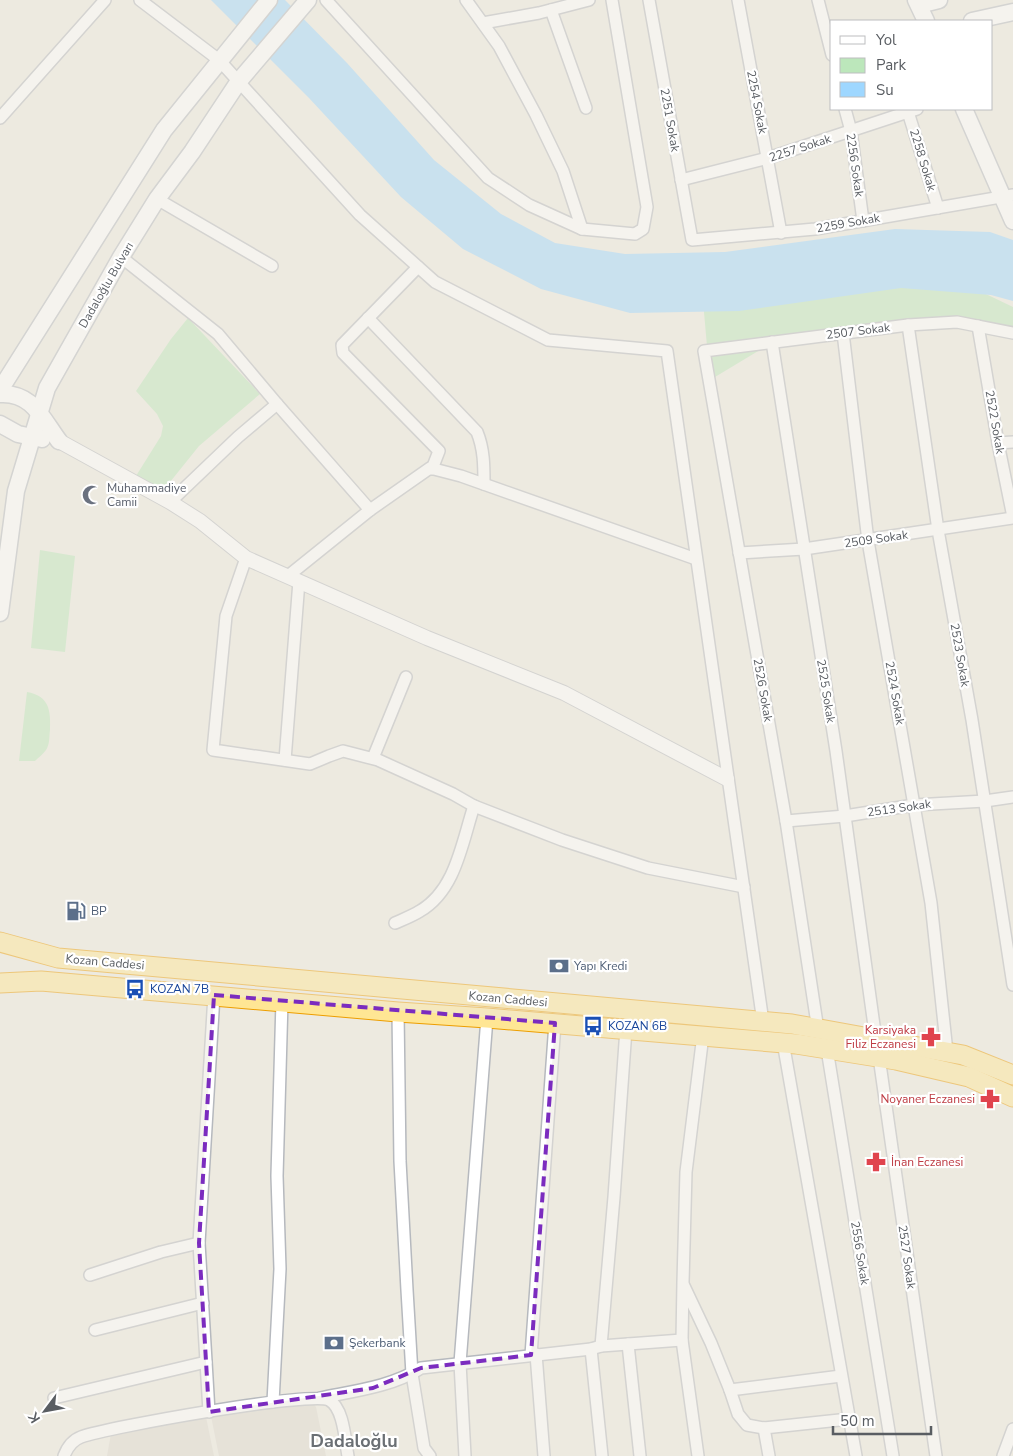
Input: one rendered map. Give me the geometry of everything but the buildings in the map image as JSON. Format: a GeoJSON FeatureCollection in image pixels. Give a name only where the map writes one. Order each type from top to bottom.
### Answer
{"type":"FeatureCollection","features":[{"type":"Feature","properties":{"kind":"highway","name":"Kozan Caddesi"},"geometry":{"type":"LineString","coordinates":[[0,942],[58,958],[792,1024],[818,1030],[969,1078],[1013,1097]]}},
{"type":"Feature","properties":{"kind":"highway","name":"Kozan Caddesi"},"geometry":{"type":"LineString","coordinates":[[0,983],[40,981],[398,1012],[783,1042],[827,1049],[947,1052],[963,1055],[1013,1075]]}},
{"type":"Feature","properties":{"kind":"main road"},"geometry":{"type":"LineString","coordinates":[[0,390],[164,130],[268,0]]}},
{"type":"Feature","properties":{"kind":"main road"},"geometry":{"type":"LineString","coordinates":[[926,20],[918,2],[939,0]]}},
{"type":"Feature","properties":{"kind":"main road","name":"Dadaloğlu Bulvarı"},"geometry":{"type":"LineString","coordinates":[[0,613],[16,491],[47,388],[121,257],[158,199],[192,152],[239,80],[307,2]]}},
{"type":"Feature","properties":{"kind":"main road"},"geometry":{"type":"LineString","coordinates":[[977,20],[1013,12]]}},
{"type":"Feature","properties":{"kind":"main road"},"geometry":{"type":"LineString","coordinates":[[965,110],[1010,197],[1013,221]]}},
{"type":"Feature","properties":{"kind":"main road"},"geometry":{"type":"LineString","coordinates":[[0,394],[12,394],[29,400],[59,441]]}},
{"type":"Feature","properties":{"kind":"main road"},"geometry":{"type":"LineString","coordinates":[[0,424],[18,434],[32,438],[59,441]]}},
{"type":"Feature","properties":{"kind":"street"},"geometry":{"type":"LineString","coordinates":[[0,118],[105,0]]}},
{"type":"Feature","properties":{"kind":"street"},"geometry":{"type":"LineString","coordinates":[[140,0],[219,60],[360,215],[435,282],[548,340],[667,351],[763,1022]]}},
{"type":"Feature","properties":{"kind":"street"},"geometry":{"type":"LineString","coordinates":[[326,0],[488,178],[529,205],[582,229],[635,234],[643,229],[648,206],[612,0]]}},
{"type":"Feature","properties":{"kind":"street"},"geometry":{"type":"LineString","coordinates":[[466,0],[499,46],[536,114],[563,171],[582,229]]}},
{"type":"Feature","properties":{"kind":"street"},"geometry":{"type":"LineString","coordinates":[[483,23],[551,10],[589,0]]}},
{"type":"Feature","properties":{"kind":"street","name":"2251 Sokak"},"geometry":{"type":"LineString","coordinates":[[649,0],[692,240]]}},
{"type":"Feature","properties":{"kind":"street","name":"2254 Sokak"},"geometry":{"type":"LineString","coordinates":[[738,0],[781,233]]}},
{"type":"Feature","properties":{"kind":"street"},"geometry":{"type":"LineString","coordinates":[[818,0],[830,47]]}},
{"type":"Feature","properties":{"kind":"street"},"geometry":{"type":"LineString","coordinates":[[551,10],[586,108]]}},
{"type":"Feature","properties":{"kind":"street","name":"2256 Sokak"},"geometry":{"type":"LineString","coordinates":[[845,110],[851,131],[863,221]]}},
{"type":"Feature","properties":{"kind":"street","name":"2257 Sokak"},"geometry":{"type":"LineString","coordinates":[[681,180],[768,158],[912,110]]}},
{"type":"Feature","properties":{"kind":"street","name":"2258 Sokak"},"geometry":{"type":"LineString","coordinates":[[912,110],[938,208]]}},
{"type":"Feature","properties":{"kind":"street","name":"2259 Sokak"},"geometry":{"type":"LineString","coordinates":[[692,240],[781,233],[1010,197]]}},
{"type":"Feature","properties":{"kind":"street"},"geometry":{"type":"LineString","coordinates":[[158,199],[272,266]]}},
{"type":"Feature","properties":{"kind":"street"},"geometry":{"type":"LineString","coordinates":[[121,257],[218,334],[370,510]]}},
{"type":"Feature","properties":{"kind":"street"},"geometry":{"type":"LineString","coordinates":[[418,267],[342,345],[343,353],[439,451],[432,469]]}},
{"type":"Feature","properties":{"kind":"street"},"geometry":{"type":"LineString","coordinates":[[368,318],[477,432],[483,456],[484,484]]}},
{"type":"Feature","properties":{"kind":"street","name":"2507 Sokak"},"geometry":{"type":"LineString","coordinates":[[704,351],[908,325],[957,322],[1013,333]]}},
{"type":"Feature","properties":{"kind":"street","name":"2523 Sokak"},"geometry":{"type":"LineString","coordinates":[[908,325],[938,530],[985,801],[1013,986]]}},
{"type":"Feature","properties":{"kind":"street","name":"2522 Sokak"},"geometry":{"type":"LineString","coordinates":[[978,326],[1013,517]]}},
{"type":"Feature","properties":{"kind":"street","name":"2524 Sokak"},"geometry":{"type":"LineString","coordinates":[[843,334],[868,540],[931,903],[947,1052]]}},
{"type":"Feature","properties":{"kind":"street","name":"2525 Sokak"},"geometry":{"type":"LineString","coordinates":[[772,342],[845,816],[877,1049]]}},
{"type":"Feature","properties":{"kind":"street","name":"2526 Sokak"},"geometry":{"type":"LineString","coordinates":[[704,351],[786,821],[818,1030]]}},
{"type":"Feature","properties":{"kind":"street"},"geometry":{"type":"LineString","coordinates":[[170,502],[238,437],[277,404]]}},
{"type":"Feature","properties":{"kind":"street"},"geometry":{"type":"LineString","coordinates":[[59,441],[170,502],[200,521],[246,558],[427,638],[564,693],[728,779]]}},
{"type":"Feature","properties":{"kind":"street"},"geometry":{"type":"LineString","coordinates":[[998,443],[1013,442]]}},
{"type":"Feature","properties":{"kind":"street"},"geometry":{"type":"LineString","coordinates":[[285,760],[294,579],[370,510],[430,468],[461,476],[696,559]]}},
{"type":"Feature","properties":{"kind":"street","name":"2509 Sokak"},"geometry":{"type":"LineString","coordinates":[[739,553],[804,549],[1013,517]]}},
{"type":"Feature","properties":{"kind":"street"},"geometry":{"type":"LineString","coordinates":[[246,558],[226,616],[212,750],[310,764],[343,752],[373,758],[453,794],[474,806],[562,840],[648,868],[744,887]]}},
{"type":"Feature","properties":{"kind":"street"},"geometry":{"type":"LineString","coordinates":[[373,758],[406,677]]}},
{"type":"Feature","properties":{"kind":"street","name":"2513 Sokak"},"geometry":{"type":"LineString","coordinates":[[786,821],[845,816],[914,805],[985,801],[1013,797]]}},
{"type":"Feature","properties":{"kind":"street"},"geometry":{"type":"LineString","coordinates":[[396,923],[422,910],[441,893],[452,875],[474,806]]}},
{"type":"Feature","properties":{"kind":"street"},"geometry":{"type":"LineString","coordinates":[[209,1412],[199,1243],[214,995]]}},
{"type":"Feature","properties":{"kind":"street"},"geometry":{"type":"LineString","coordinates":[[273,1402],[280,1269],[277,1176],[282,1001]]}},
{"type":"Feature","properties":{"kind":"street"},"geometry":{"type":"LineString","coordinates":[[398,1012],[400,1161],[412,1374],[424,1448],[430,1456]]}},
{"type":"Feature","properties":{"kind":"street"},"geometry":{"type":"LineString","coordinates":[[465,1456],[460,1363],[487,1018]]}},
{"type":"Feature","properties":{"kind":"street"},"geometry":{"type":"LineString","coordinates":[[544,1456],[534,1354],[555,1023]]}},
{"type":"Feature","properties":{"kind":"street"},"geometry":{"type":"LineString","coordinates":[[602,1456],[596,1347],[614,1207],[626,1029]]}},
{"type":"Feature","properties":{"kind":"street"},"geometry":{"type":"LineString","coordinates":[[698,1456],[682,1340],[686,1172],[703,1036]]}},
{"type":"Feature","properties":{"kind":"street"},"geometry":{"type":"LineString","coordinates":[[783,1042],[856,1456]]}},
{"type":"Feature","properties":{"kind":"street","name":"2556 Sokak"},"geometry":{"type":"LineString","coordinates":[[827,1049],[893,1456]]}},
{"type":"Feature","properties":{"kind":"street","name":"2527 Sokak"},"geometry":{"type":"LineString","coordinates":[[877,1049],[936,1456]]}},
{"type":"Feature","properties":{"kind":"street"},"geometry":{"type":"LineString","coordinates":[[90,1275],[160,1252],[199,1243]]}},
{"type":"Feature","properties":{"kind":"street"},"geometry":{"type":"LineString","coordinates":[[683,1282],[711,1343],[738,1414],[747,1425],[764,1428],[849,1418]]}},
{"type":"Feature","properties":{"kind":"street"},"geometry":{"type":"LineString","coordinates":[[96,1330],[203,1303]]}},
{"type":"Feature","properties":{"kind":"street"},"geometry":{"type":"LineString","coordinates":[[64,1456],[67,1449],[79,1438],[99,1432],[209,1412],[273,1402],[320,1398],[372,1388],[412,1374],[421,1368],[596,1347],[682,1340]]}},
{"type":"Feature","properties":{"kind":"street"},"geometry":{"type":"LineString","coordinates":[[628,1344],[640,1456]]}},
{"type":"Feature","properties":{"kind":"street"},"geometry":{"type":"LineString","coordinates":[[54,1398],[206,1362]]}},
{"type":"Feature","properties":{"kind":"street"},"geometry":{"type":"LineString","coordinates":[[730,1390],[841,1376]]}},
{"type":"Feature","properties":{"kind":"street"},"geometry":{"type":"LineString","coordinates":[[320,1398],[328,1400],[335,1405],[340,1413],[348,1456]]}},
{"type":"Feature","properties":{"kind":"street"},"geometry":{"type":"LineString","coordinates":[[764,1428],[769,1456]]}},
{"type":"Feature","properties":{"kind":"street"},"geometry":{"type":"LineString","coordinates":[[1004,1456],[1013,1429]]}},
{"type":"Feature","properties":{"kind":"highlighted area"},"geometry":{"type":"Polygon","coordinates":[[[214,995],[555,1023],[531,1355],[421,1368],[373,1388],[209,1412],[199,1243],[214,995]]]}},
{"type":"Feature","properties":{"kind":"shaded area"},"geometry":{"type":"Polygon","coordinates":[[[310,1400],[316,1407],[326,1456],[219,1456],[211,1416],[310,1400]]]}},
{"type":"Feature","properties":{"kind":"shaded area"},"geometry":{"type":"Polygon","coordinates":[[[206,1417],[214,1456],[107,1456],[112,1428],[206,1417]]]}},
{"type":"Feature","properties":{"kind":"green space"},"geometry":{"type":"Polygon","coordinates":[[[859,282],[967,285],[1013,307],[1013,332],[965,324],[773,342],[710,380],[703,301],[859,282]]]}},
{"type":"Feature","properties":{"kind":"green space"},"geometry":{"type":"Polygon","coordinates":[[[188,318],[260,394],[199,446],[162,492],[136,476],[161,436],[163,426],[157,414],[136,391],[171,339],[188,318]]]}},
{"type":"Feature","properties":{"kind":"green space"},"geometry":{"type":"Polygon","coordinates":[[[40,550],[75,556],[65,652],[31,648],[40,550]]]}},
{"type":"Feature","properties":{"kind":"green space"},"geometry":{"type":"Polygon","coordinates":[[[27,692],[40,697],[47,705],[50,716],[49,740],[46,750],[35,761],[19,761],[27,692]]]}},
{"type":"Feature","properties":{"kind":"water"},"geometry":{"type":"Polygon","coordinates":[[[211,0],[285,0],[347,63],[434,160],[501,214],[555,243],[625,254],[725,252],[895,229],[990,232],[1013,240],[1013,301],[991,295],[901,288],[739,311],[630,313],[541,289],[463,249],[401,197],[309,98],[211,0]]]}},
{"type":"Feature","properties":{"kind":"place","name":"Muhammadiye Camii"},"geometry":{"type":"Point","coordinates":[92,495]}},
{"type":"Feature","properties":{"kind":"place","name":"BP"},"geometry":{"type":"Point","coordinates":[76,911]}},
{"type":"Feature","properties":{"kind":"place","name":"Yapı Kredi"},"geometry":{"type":"Point","coordinates":[559,966]}},
{"type":"Feature","properties":{"kind":"place","name":"KOZAN 7B"},"geometry":{"type":"Point","coordinates":[135,989]}},
{"type":"Feature","properties":{"kind":"place","name":"KOZAN 6B"},"geometry":{"type":"Point","coordinates":[593,1026]}},
{"type":"Feature","properties":{"kind":"place","name":"Karsiyaka Filiz Eczanesi"},"geometry":{"type":"Point","coordinates":[931,1037]}},
{"type":"Feature","properties":{"kind":"place","name":"Noyaner Eczanesi"},"geometry":{"type":"Point","coordinates":[990,1099]}},
{"type":"Feature","properties":{"kind":"place","name":"İnan Eczanesi"},"geometry":{"type":"Point","coordinates":[876,1162]}},
{"type":"Feature","properties":{"kind":"place","name":"Şekerbank"},"geometry":{"type":"Point","coordinates":[334,1343]}},
{"type":"Feature","properties":{"kind":"district","name":"Dadaloğlu"},"geometry":{"type":"Point","coordinates":[354,1441]}}]}
